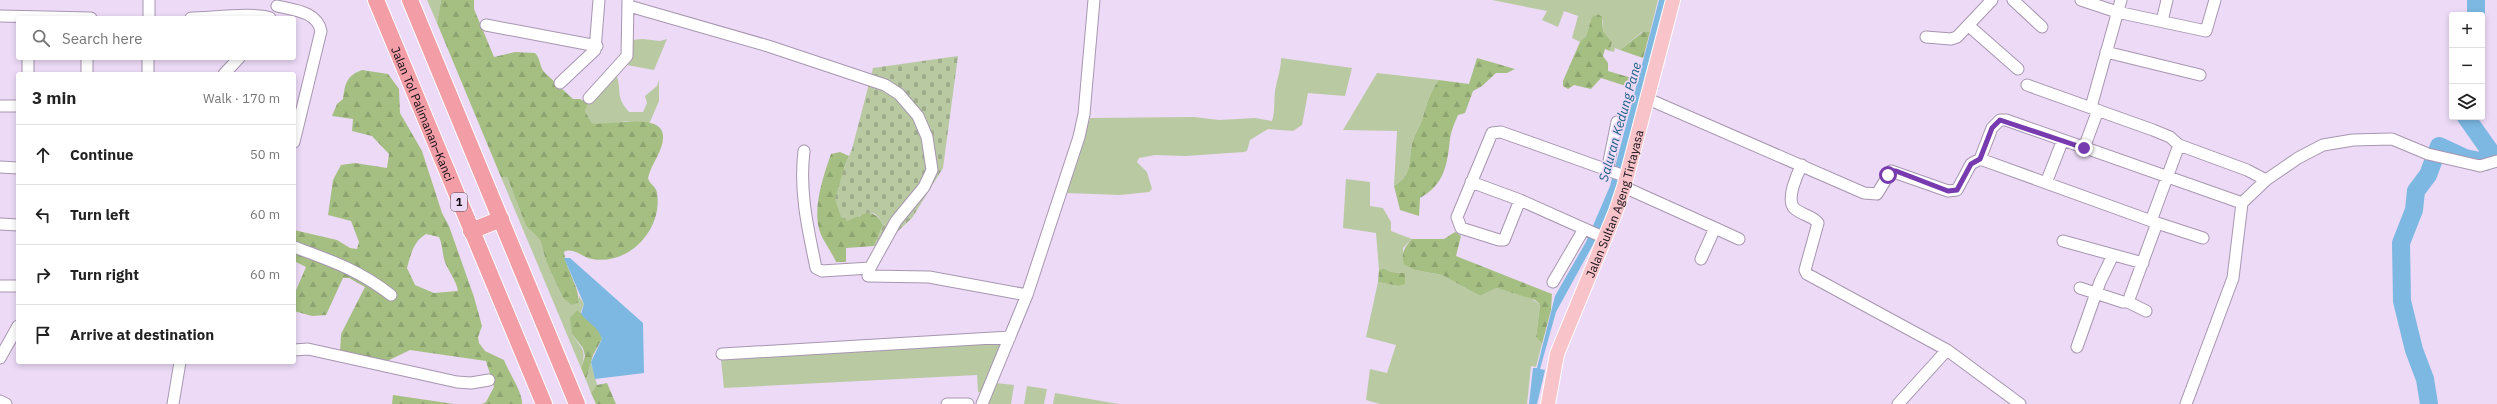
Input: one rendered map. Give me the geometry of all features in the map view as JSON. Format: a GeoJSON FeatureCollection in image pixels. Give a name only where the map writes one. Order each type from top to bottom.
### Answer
{"type":"FeatureCollection","features":[{"type":"Feature","properties":{"kind":"highway","name":"Jalan Tol Palimanan–Kanci"},"geometry":{"type":"LineString","coordinates":[[376,0],[544,404]]}},
{"type":"Feature","properties":{"kind":"highway"},"geometry":{"type":"LineString","coordinates":[[410,0],[578,404]]}},
{"type":"Feature","properties":{"kind":"highway"},"geometry":{"type":"LineString","coordinates":[[471,231],[501,219]]}},
{"type":"Feature","properties":{"kind":"main road","name":"Jalan Sultan Ageng Tirtayasa"},"geometry":{"type":"LineString","coordinates":[[1548,404],[1557,354],[1625,180],[1648,99],[1673,0]]}},
{"type":"Feature","properties":{"kind":"street"},"geometry":{"type":"LineString","coordinates":[[149,0],[149,16]]}},
{"type":"Feature","properties":{"kind":"street"},"geometry":{"type":"LineString","coordinates":[[560,83],[591,55],[597,46],[599,0]]}},
{"type":"Feature","properties":{"kind":"street"},"geometry":{"type":"LineString","coordinates":[[982,404],[1027,295],[1079,137],[1084,114],[1094,0]]}},
{"type":"Feature","properties":{"kind":"street"},"geometry":{"type":"LineString","coordinates":[[1926,37],[1951,39],[1957,37],[1992,0]]}},
{"type":"Feature","properties":{"kind":"street"},"geometry":{"type":"LineString","coordinates":[[2012,0],[2042,27]]}},
{"type":"Feature","properties":{"kind":"street"},"geometry":{"type":"LineString","coordinates":[[2081,0],[2117,12],[2206,31],[2215,0]]}},
{"type":"Feature","properties":{"kind":"street"},"geometry":{"type":"LineString","coordinates":[[2084,148],[2106,52],[2121,0]]}},
{"type":"Feature","properties":{"kind":"street"},"geometry":{"type":"LineString","coordinates":[[2162,22],[2167,0]]}},
{"type":"Feature","properties":{"kind":"street"},"geometry":{"type":"LineString","coordinates":[[267,16],[278,3],[308,14],[318,22],[321,31],[313,57],[296,133]]}},
{"type":"Feature","properties":{"kind":"street"},"geometry":{"type":"LineString","coordinates":[[589,98],[627,56],[629,3],[768,46],[885,85],[899,94],[910,106],[925,129],[932,170],[924,187],[896,221],[870,268],[868,274],[870,277],[929,277],[1027,295]]}},
{"type":"Feature","properties":{"kind":"street"},"geometry":{"type":"LineString","coordinates":[[0,16],[16,17]]}},
{"type":"Feature","properties":{"kind":"street"},"geometry":{"type":"LineString","coordinates":[[486,25],[597,46]]}},
{"type":"Feature","properties":{"kind":"street"},"geometry":{"type":"LineString","coordinates":[[1969,26],[2018,69]]}},
{"type":"Feature","properties":{"kind":"street"},"geometry":{"type":"LineString","coordinates":[[2106,52],[2200,75]]}},
{"type":"Feature","properties":{"kind":"street"},"geometry":{"type":"LineString","coordinates":[[28,60],[28,72]]}},
{"type":"Feature","properties":{"kind":"street"},"geometry":{"type":"LineString","coordinates":[[87,60],[87,72]]}},
{"type":"Feature","properties":{"kind":"street"},"geometry":{"type":"LineString","coordinates":[[148,60],[148,72]]}},
{"type":"Feature","properties":{"kind":"street"},"geometry":{"type":"LineString","coordinates":[[226,72],[237,60]]}},
{"type":"Feature","properties":{"kind":"street"},"geometry":{"type":"LineString","coordinates":[[2027,85],[2170,137],[2179,145],[2247,170],[2266,180]]}},
{"type":"Feature","properties":{"kind":"street"},"geometry":{"type":"LineString","coordinates":[[1648,99],[1871,195],[1876,194],[1891,171],[1948,191],[1957,190],[1971,164],[1980,159],[1992,128],[2000,120],[2242,203]]}},
{"type":"Feature","properties":{"kind":"street"},"geometry":{"type":"LineString","coordinates":[[0,106],[16,106]]}},
{"type":"Feature","properties":{"kind":"street"},"geometry":{"type":"LineString","coordinates":[[1610,172],[1617,122]]}},
{"type":"Feature","properties":{"kind":"street"},"geometry":{"type":"LineString","coordinates":[[1520,200],[1504,240],[1499,240],[1461,228],[1457,217],[1490,136],[1496,132],[1610,172],[1715,228],[1739,239]]}},
{"type":"Feature","properties":{"kind":"street"},"geometry":{"type":"LineString","coordinates":[[2186,404],[2233,278],[2242,203],[2266,180],[2298,158],[2323,145],[2346,142],[2392,139],[2428,154],[2480,166],[2497,161]]}},
{"type":"Feature","properties":{"kind":"street"},"geometry":{"type":"LineString","coordinates":[[2046,183],[2062,142]]}},
{"type":"Feature","properties":{"kind":"street"},"geometry":{"type":"LineString","coordinates":[[2128,302],[2143,263],[2166,177],[2179,145]]}},
{"type":"Feature","properties":{"kind":"street"},"geometry":{"type":"LineString","coordinates":[[804,151],[801,176],[803,204],[816,268],[822,271],[870,268]]}},
{"type":"Feature","properties":{"kind":"street"},"geometry":{"type":"LineString","coordinates":[[1980,159],[2154,222],[2203,238]]}},
{"type":"Feature","properties":{"kind":"street"},"geometry":{"type":"LineString","coordinates":[[1802,165],[1793,185],[1792,204],[1795,209],[1815,219],[1818,223],[1805,270],[1807,274],[1947,350],[1985,376],[2020,404]]}},
{"type":"Feature","properties":{"kind":"street"},"geometry":{"type":"LineString","coordinates":[[0,168],[16,168]]}},
{"type":"Feature","properties":{"kind":"street"},"geometry":{"type":"LineString","coordinates":[[1471,182],[1520,200],[1603,237]]}},
{"type":"Feature","properties":{"kind":"street"},"geometry":{"type":"LineString","coordinates":[[0,224],[16,224]]}},
{"type":"Feature","properties":{"kind":"street"},"geometry":{"type":"LineString","coordinates":[[1701,259],[1715,228]]}},
{"type":"Feature","properties":{"kind":"street"},"geometry":{"type":"LineString","coordinates":[[1553,282],[1586,230]]}},
{"type":"Feature","properties":{"kind":"street"},"geometry":{"type":"LineString","coordinates":[[2063,242],[2143,263]]}},
{"type":"Feature","properties":{"kind":"street"},"geometry":{"type":"LineString","coordinates":[[296,248],[351,268],[369,278],[391,294]]}},
{"type":"Feature","properties":{"kind":"street"},"geometry":{"type":"LineString","coordinates":[[2077,346],[2096,294],[2113,255]]}},
{"type":"Feature","properties":{"kind":"street"},"geometry":{"type":"LineString","coordinates":[[0,286],[16,286]]}},
{"type":"Feature","properties":{"kind":"street"},"geometry":{"type":"LineString","coordinates":[[2080,288],[2123,302],[2128,302],[2146,311]]}},
{"type":"Feature","properties":{"kind":"street"},"geometry":{"type":"LineString","coordinates":[[0,358],[16,330]]}},
{"type":"Feature","properties":{"kind":"street"},"geometry":{"type":"LineString","coordinates":[[722,354],[1010,337]]}},
{"type":"Feature","properties":{"kind":"street"},"geometry":{"type":"LineString","coordinates":[[296,350],[308,348],[457,382],[471,383],[489,380]]}},
{"type":"Feature","properties":{"kind":"street"},"geometry":{"type":"LineString","coordinates":[[1898,404],[1947,350]]}},
{"type":"Feature","properties":{"kind":"street"},"geometry":{"type":"LineString","coordinates":[[173,404],[180,364]]}},
{"type":"Feature","properties":{"kind":"street"},"geometry":{"type":"LineString","coordinates":[[0,401],[6,404]]}},
{"type":"Feature","properties":{"kind":"street"},"geometry":{"type":"LineString","coordinates":[[947,404],[968,404]]}},
{"type":"Feature","properties":{"kind":"green space"},"geometry":{"type":"Polygon","coordinates":[[[427,0],[441,0],[437,23],[427,0]]]}},
{"type":"Feature","properties":{"kind":"green space"},"geometry":{"type":"Polygon","coordinates":[[[441,0],[474,0],[474,9],[494,57],[515,52],[535,53],[545,73],[573,99],[580,99],[588,103],[585,111],[592,123],[643,122],[653,124],[660,128],[663,136],[662,146],[648,178],[657,191],[655,219],[649,232],[641,242],[630,251],[619,257],[606,260],[592,259],[574,251],[564,252],[567,265],[577,289],[579,302],[572,305],[563,298],[547,264],[540,240],[526,226],[507,177],[501,177],[437,23],[441,0]]]}},
{"type":"Feature","properties":{"kind":"green space"},"geometry":{"type":"Polygon","coordinates":[[[1492,0],[1658,0],[1650,32],[1642,32],[1620,50],[1615,48],[1614,52],[1610,51],[1612,42],[1603,31],[1603,20],[1598,14],[1592,20],[1586,36],[1580,42],[1572,38],[1578,16],[1564,11],[1558,27],[1542,20],[1547,11],[1492,0]]]}},
{"type":"Feature","properties":{"kind":"green space"},"geometry":{"type":"Polygon","coordinates":[[[1598,14],[1602,17],[1603,31],[1612,42],[1610,51],[1605,49],[1603,56],[1608,63],[1608,71],[1635,79],[1632,88],[1601,78],[1591,89],[1574,85],[1568,89],[1563,86],[1563,81],[1580,42],[1586,36],[1592,17],[1598,14]]]}},
{"type":"Feature","properties":{"kind":"green space"},"geometry":{"type":"Polygon","coordinates":[[[1643,32],[1650,32],[1643,58],[1620,50],[1643,32]]]}},
{"type":"Feature","properties":{"kind":"green space"},"geometry":{"type":"Polygon","coordinates":[[[643,39],[660,41],[667,39],[654,70],[627,65],[631,55],[631,40],[643,39]]]}},
{"type":"Feature","properties":{"kind":"green space"},"geometry":{"type":"Polygon","coordinates":[[[958,56],[943,168],[912,218],[897,232],[888,245],[874,246],[883,225],[880,219],[872,213],[868,213],[847,221],[841,217],[835,199],[844,168],[852,149],[873,68],[958,56]]]}},
{"type":"Feature","properties":{"kind":"green space"},"geometry":{"type":"Polygon","coordinates":[[[1281,58],[1352,68],[1345,96],[1308,93],[1302,125],[1293,131],[1268,129],[1250,140],[1247,151],[1244,152],[1185,156],[1155,155],[1139,158],[1137,162],[1147,172],[1152,189],[1149,192],[1120,195],[1067,193],[1090,118],[1194,117],[1219,120],[1255,118],[1272,121],[1275,90],[1281,58]]]}},
{"type":"Feature","properties":{"kind":"green space"},"geometry":{"type":"Polygon","coordinates":[[[1477,58],[1515,69],[1507,73],[1496,73],[1482,86],[1473,91],[1465,113],[1458,115],[1453,127],[1448,157],[1440,180],[1435,187],[1420,198],[1419,216],[1400,210],[1394,186],[1401,181],[1408,171],[1413,140],[1421,123],[1432,91],[1439,80],[1469,84],[1477,58]]]}},
{"type":"Feature","properties":{"kind":"green space"},"geometry":{"type":"Polygon","coordinates":[[[362,70],[388,74],[399,89],[400,113],[422,151],[442,213],[449,226],[474,297],[482,326],[478,337],[479,343],[485,351],[504,360],[518,389],[522,399],[522,404],[482,404],[486,402],[494,387],[486,361],[410,350],[383,363],[340,353],[341,334],[365,287],[349,278],[343,278],[326,315],[312,316],[296,312],[296,290],[306,267],[296,262],[296,230],[337,240],[350,248],[357,249],[359,242],[351,221],[328,215],[333,180],[341,165],[355,163],[387,168],[389,154],[372,136],[352,131],[353,119],[332,116],[337,104],[343,99],[347,81],[353,75],[362,70]],[[426,234],[415,245],[407,268],[415,285],[434,293],[458,291],[456,283],[445,262],[439,237],[426,234]]]}},
{"type":"Feature","properties":{"kind":"green space"},"geometry":{"type":"Polygon","coordinates":[[[1377,73],[1439,80],[1430,95],[1421,123],[1414,137],[1411,147],[1408,171],[1401,181],[1394,186],[1397,131],[1343,130],[1377,73]]]}},
{"type":"Feature","properties":{"kind":"green space"},"geometry":{"type":"Polygon","coordinates":[[[616,74],[620,97],[624,106],[629,112],[643,112],[647,103],[645,96],[657,86],[659,80],[659,101],[649,124],[627,121],[600,125],[592,123],[585,111],[586,105],[616,74]]]}},
{"type":"Feature","properties":{"kind":"green space"},"geometry":{"type":"Polygon","coordinates":[[[840,152],[849,156],[844,168],[859,217],[864,212],[871,213],[880,219],[883,225],[874,246],[846,248],[846,262],[836,262],[820,232],[817,213],[820,193],[831,154],[840,152]]]}},
{"type":"Feature","properties":{"kind":"green space"},"geometry":{"type":"Polygon","coordinates":[[[501,177],[507,177],[526,226],[540,240],[547,264],[563,298],[579,302],[579,296],[584,304],[572,334],[581,347],[584,356],[581,368],[501,177]]]}},
{"type":"Feature","properties":{"kind":"green space"},"geometry":{"type":"Polygon","coordinates":[[[1346,179],[1370,182],[1370,206],[1383,208],[1391,222],[1391,231],[1412,239],[1403,248],[1404,265],[1415,270],[1442,275],[1480,296],[1497,288],[1530,298],[1540,304],[1536,337],[1542,344],[1536,367],[1531,366],[1527,404],[1380,404],[1366,400],[1370,369],[1387,373],[1396,345],[1366,337],[1378,282],[1398,286],[1405,273],[1391,272],[1383,268],[1379,270],[1376,233],[1343,228],[1346,179]]]}},
{"type":"Feature","properties":{"kind":"green space"},"geometry":{"type":"Polygon","coordinates":[[[1455,232],[1461,236],[1456,256],[1552,294],[1551,310],[1542,344],[1536,337],[1540,304],[1535,300],[1497,288],[1480,296],[1442,275],[1415,270],[1404,265],[1404,251],[1412,239],[1444,239],[1455,232]]]}},
{"type":"Feature","properties":{"kind":"green space"},"geometry":{"type":"Polygon","coordinates":[[[1383,268],[1391,272],[1405,273],[1405,284],[1398,286],[1378,282],[1379,270],[1383,268]]]}},
{"type":"Feature","properties":{"kind":"green space"},"geometry":{"type":"Polygon","coordinates":[[[577,310],[598,327],[602,339],[593,355],[586,380],[581,368],[585,356],[583,348],[572,334],[570,318],[577,310]]]}},
{"type":"Feature","properties":{"kind":"green space"},"geometry":{"type":"Polygon","coordinates":[[[1006,341],[985,392],[978,392],[977,375],[724,388],[721,360],[1006,341]]]}},
{"type":"Feature","properties":{"kind":"green space"},"geometry":{"type":"Polygon","coordinates":[[[591,362],[597,385],[591,393],[586,380],[591,362]]]}},
{"type":"Feature","properties":{"kind":"green space"},"geometry":{"type":"Polygon","coordinates":[[[607,383],[616,404],[596,404],[591,393],[597,385],[607,383]]]}},
{"type":"Feature","properties":{"kind":"green space"},"geometry":{"type":"Polygon","coordinates":[[[996,383],[1014,385],[1011,404],[986,404],[996,383]]]}},
{"type":"Feature","properties":{"kind":"green space"},"geometry":{"type":"Polygon","coordinates":[[[1027,386],[1047,389],[1044,404],[1024,404],[1027,386]]]}},
{"type":"Feature","properties":{"kind":"green space"},"geometry":{"type":"Polygon","coordinates":[[[1055,393],[1119,404],[1053,404],[1055,393]]]}},
{"type":"Feature","properties":{"kind":"green space"},"geometry":{"type":"Polygon","coordinates":[[[393,395],[454,404],[392,404],[393,395]]]}},
{"type":"Feature","properties":{"kind":"water"},"geometry":{"type":"Polygon","coordinates":[[[1659,0],[1667,0],[1617,188],[1601,230],[1556,312],[1540,369],[1545,370],[1537,404],[1529,404],[1533,368],[1537,368],[1555,296],[1586,242],[1610,186],[1659,0]]]}},
{"type":"Feature","properties":{"kind":"water"},"geometry":{"type":"Polygon","coordinates":[[[564,258],[570,258],[643,323],[644,373],[595,379],[591,362],[602,339],[596,328],[581,314],[584,304],[564,258]]]}},
{"type":"Feature","properties":{"kind":"waterway"},"geometry":{"type":"LineString","coordinates":[[2476,0],[2476,12]]}},
{"type":"Feature","properties":{"kind":"waterway"},"geometry":{"type":"LineString","coordinates":[[2429,404],[2425,379],[2414,350],[2402,301],[2401,243],[2414,210],[2416,191],[2428,175],[2439,146],[2465,158],[2485,162],[2490,151],[2468,120]]}},
{"type":"Feature","properties":{"kind":"route"},"geometry":{"type":"LineString","coordinates":[[1888,175],[1891,171],[1896,171],[1948,191],[1957,190],[1971,164],[1975,160],[1980,159],[1992,128],[1996,122],[2000,120],[2006,120],[2062,142],[2084,148]]}},
{"type":"Feature","properties":{"kind":"water label","name":"Saluran Kedung Pane"},"geometry":{"type":"Point","coordinates":[1620,122]}}]}
